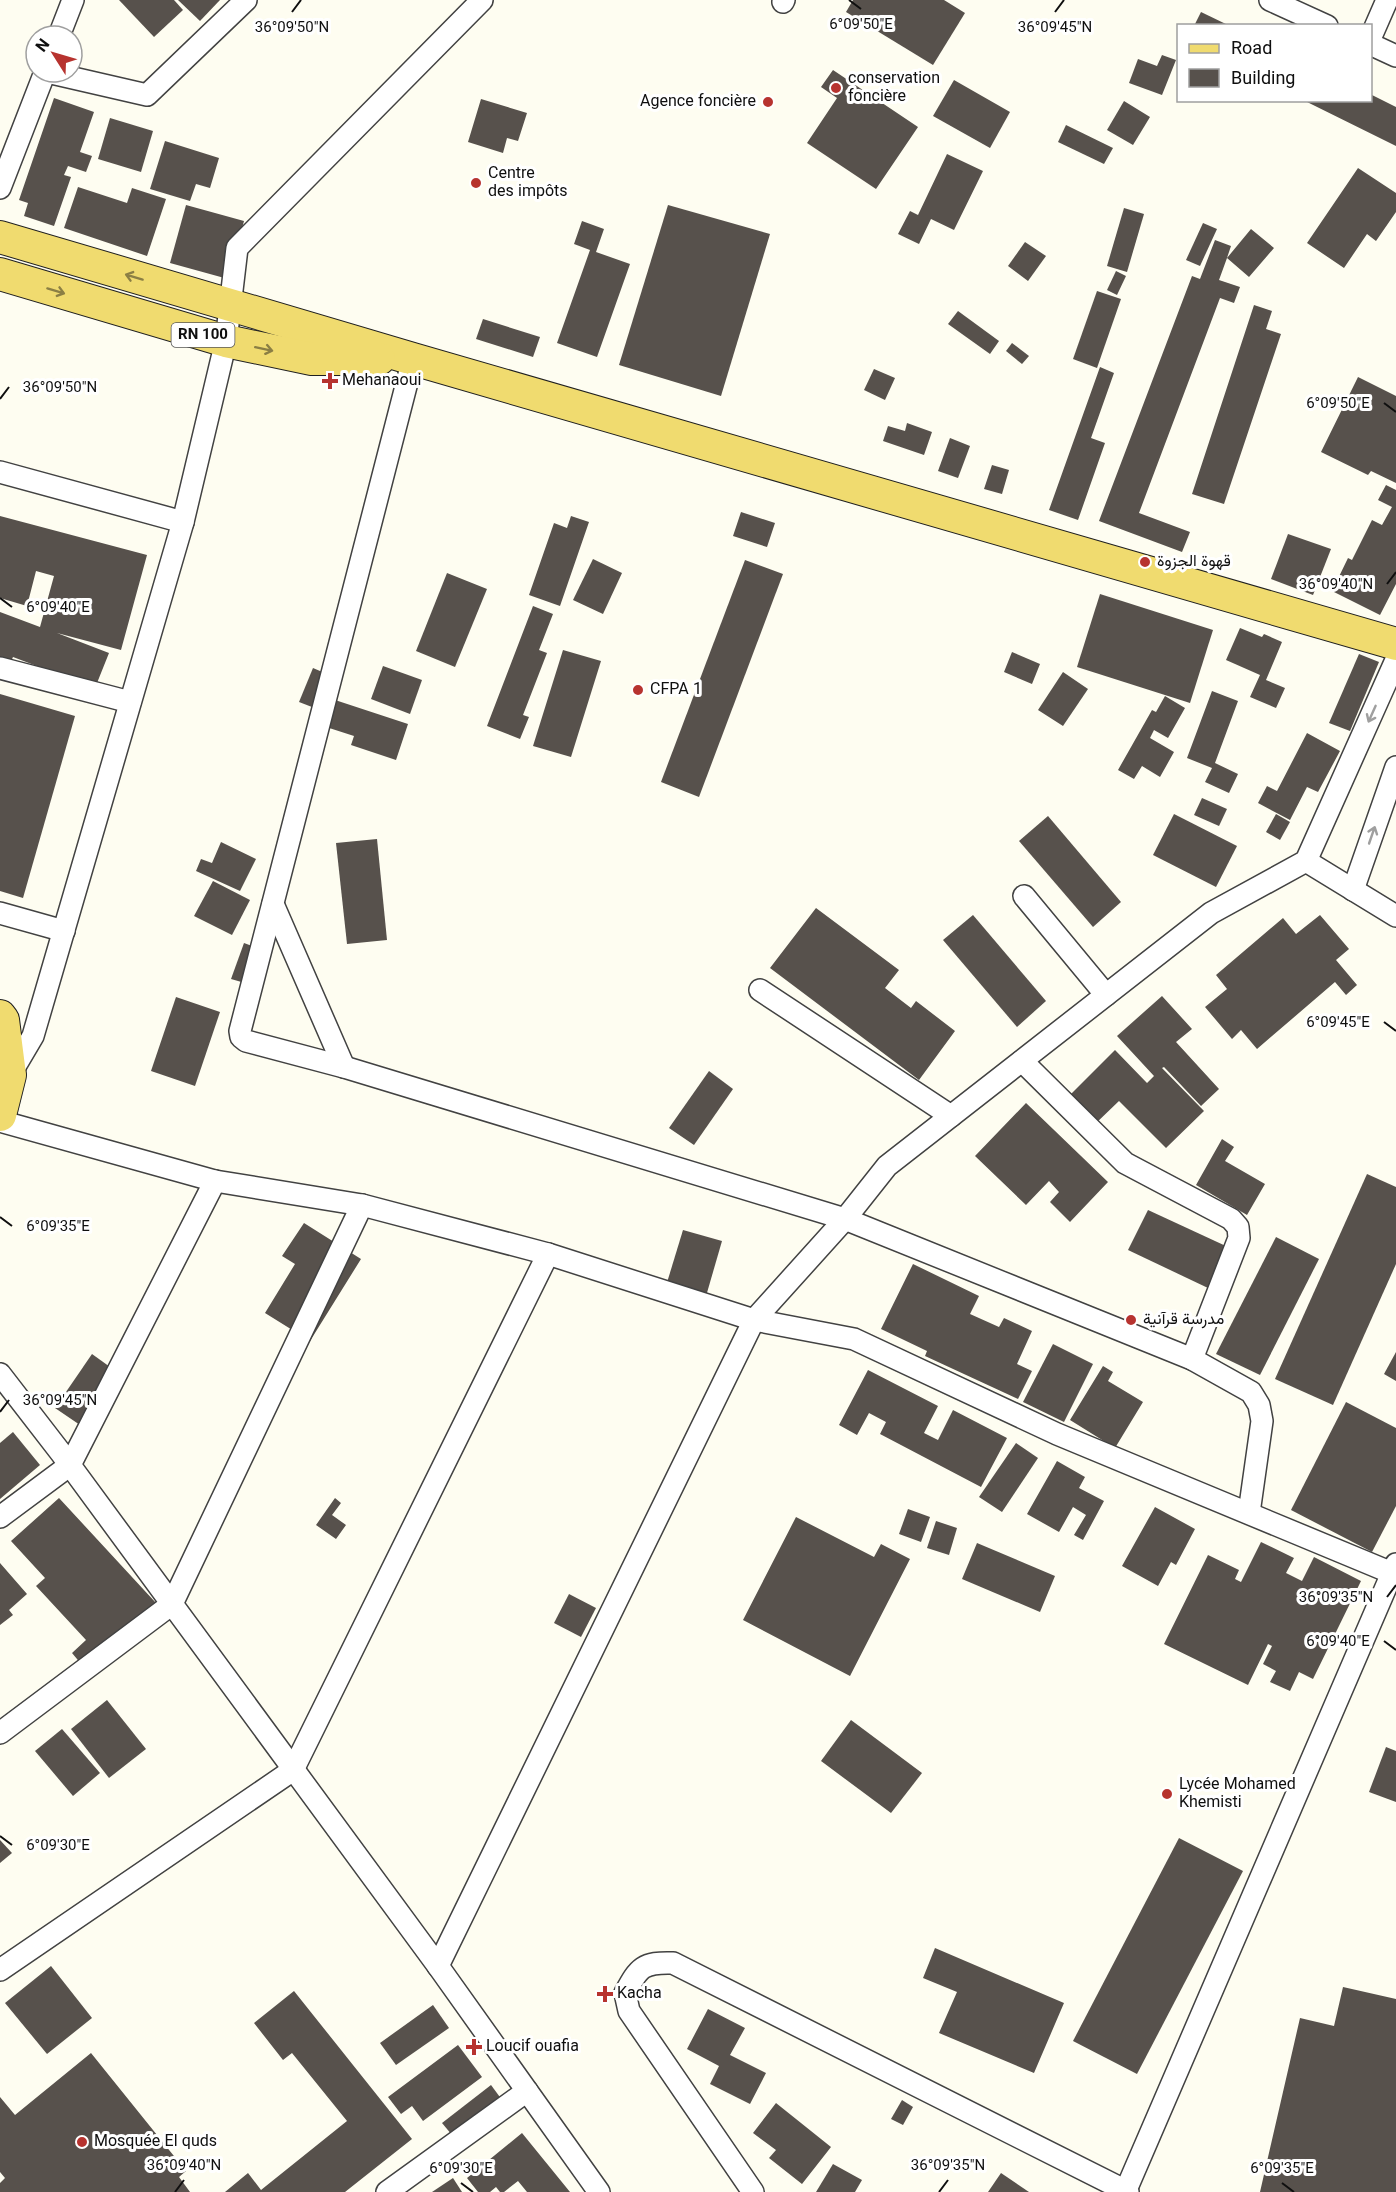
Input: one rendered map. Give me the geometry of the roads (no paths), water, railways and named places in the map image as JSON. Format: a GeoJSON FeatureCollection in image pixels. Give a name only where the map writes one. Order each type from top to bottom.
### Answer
{"type":"FeatureCollection","features":[{"type":"Feature","properties":{"kind":"main road"},"geometry":{"type":"LineString","coordinates":[[0,237],[412,359],[1396,644]]}},
{"type":"Feature","properties":{"kind":"main road","name":"RN 100"},"geometry":{"type":"LineString","coordinates":[[0,274],[226,341],[312,359],[412,359]]}},
{"type":"Feature","properties":{"kind":"main road"},"geometry":{"type":"LineString","coordinates":[[0,1115],[10,1075],[1,1020]]}},
{"type":"Feature","properties":{"kind":"street"},"geometry":{"type":"LineString","coordinates":[[64,24],[73,0]]}},
{"type":"Feature","properties":{"kind":"street"},"geometry":{"type":"LineString","coordinates":[[84,80],[147,94],[246,0]]}},
{"type":"Feature","properties":{"kind":"street"},"geometry":{"type":"LineString","coordinates":[[10,1075],[33,1036],[183,522],[226,341],[237,248],[482,0]]}},
{"type":"Feature","properties":{"kind":"street"},"geometry":{"type":"LineString","coordinates":[[1270,0],[1324,24]]}},
{"type":"Feature","properties":{"kind":"street"},"geometry":{"type":"LineString","coordinates":[[1372,37],[1387,0]]}},
{"type":"Feature","properties":{"kind":"street"},"geometry":{"type":"LineString","coordinates":[[1372,45],[1396,56]]}},
{"type":"Feature","properties":{"kind":"street"},"geometry":{"type":"LineString","coordinates":[[0,188],[41,84]]}},
{"type":"Feature","properties":{"kind":"street"},"geometry":{"type":"LineString","coordinates":[[412,359],[240,1031],[241,1037],[246,1041],[344,1067],[845,1219],[1192,1359],[1251,1392],[1259,1405],[1262,1421],[1249,1513]]}},
{"type":"Feature","properties":{"kind":"street"},"geometry":{"type":"LineString","coordinates":[[0,472],[183,522]]}},
{"type":"Feature","properties":{"kind":"street"},"geometry":{"type":"LineString","coordinates":[[438,1966],[754,1320],[845,1219],[888,1166],[1211,913],[1305,861],[1396,660]]}},
{"type":"Feature","properties":{"kind":"street"},"geometry":{"type":"LineString","coordinates":[[0,668],[130,702]]}},
{"type":"Feature","properties":{"kind":"street"},"geometry":{"type":"LineString","coordinates":[[1353,890],[1396,767]]}},
{"type":"Feature","properties":{"kind":"street"},"geometry":{"type":"LineString","coordinates":[[1305,861],[1396,916]]}},
{"type":"Feature","properties":{"kind":"street"},"geometry":{"type":"LineString","coordinates":[[1024,896],[1106,995]]}},
{"type":"Feature","properties":{"kind":"street"},"geometry":{"type":"LineString","coordinates":[[273,904],[344,1067]]}},
{"type":"Feature","properties":{"kind":"street"},"geometry":{"type":"LineString","coordinates":[[0,913],[64,931]]}},
{"type":"Feature","properties":{"kind":"street"},"geometry":{"type":"LineString","coordinates":[[760,990],[951,1116]]}},
{"type":"Feature","properties":{"kind":"street"},"geometry":{"type":"LineString","coordinates":[[1022,1060],[1125,1163],[1231,1219],[1238,1227],[1239,1238],[1192,1359]]}},
{"type":"Feature","properties":{"kind":"street"},"geometry":{"type":"LineString","coordinates":[[0,1121],[215,1180],[362,1205],[548,1254],[754,1320],[854,1339],[1057,1434],[1249,1513],[1394,1568],[1125,2192],[673,1963],[651,1962],[635,1974],[625,1993],[629,2011],[753,2192]]}},
{"type":"Feature","properties":{"kind":"street"},"geometry":{"type":"LineString","coordinates":[[0,1517],[70,1465],[215,1180]]}},
{"type":"Feature","properties":{"kind":"street"},"geometry":{"type":"LineString","coordinates":[[0,1733],[172,1604],[362,1205]]}},
{"type":"Feature","properties":{"kind":"street"},"geometry":{"type":"LineString","coordinates":[[0,1970],[293,1770],[548,1254]]}},
{"type":"Feature","properties":{"kind":"street"},"geometry":{"type":"LineString","coordinates":[[0,1374],[70,1465],[438,1966],[599,2192]]}},
{"type":"Feature","properties":{"kind":"street"},"geometry":{"type":"LineString","coordinates":[[387,2192],[527,2091]]}},
{"type":"Feature","properties":{"kind":"place","name":"conservation foncière"},"geometry":{"type":"Point","coordinates":[836,88]}},
{"type":"Feature","properties":{"kind":"place","name":"Agence foncière"},"geometry":{"type":"Point","coordinates":[768,102]}},
{"type":"Feature","properties":{"kind":"place","name":"Centre des impôts"},"geometry":{"type":"Point","coordinates":[476,183]}},
{"type":"Feature","properties":{"kind":"place","name":"Mehanaoui"},"geometry":{"type":"Point","coordinates":[330,381]}},
{"type":"Feature","properties":{"kind":"place","name":"قهوة الجزوة"},"geometry":{"type":"Point","coordinates":[1145,562]}},
{"type":"Feature","properties":{"kind":"place","name":"CFPA 1"},"geometry":{"type":"Point","coordinates":[638,690]}},
{"type":"Feature","properties":{"kind":"place","name":"مدرسة قرآنية"},"geometry":{"type":"Point","coordinates":[1131,1320]}},
{"type":"Feature","properties":{"kind":"place","name":"Lycée Mohamed Khemisti"},"geometry":{"type":"Point","coordinates":[1167,1794]}},
{"type":"Feature","properties":{"kind":"place","name":"Kacha"},"geometry":{"type":"Point","coordinates":[605,1994]}},
{"type":"Feature","properties":{"kind":"place","name":"Loucif ouafia"},"geometry":{"type":"Point","coordinates":[474,2047]}},
{"type":"Feature","properties":{"kind":"place","name":"Mosquée El quds"},"geometry":{"type":"Point","coordinates":[82,2142]}}]}
